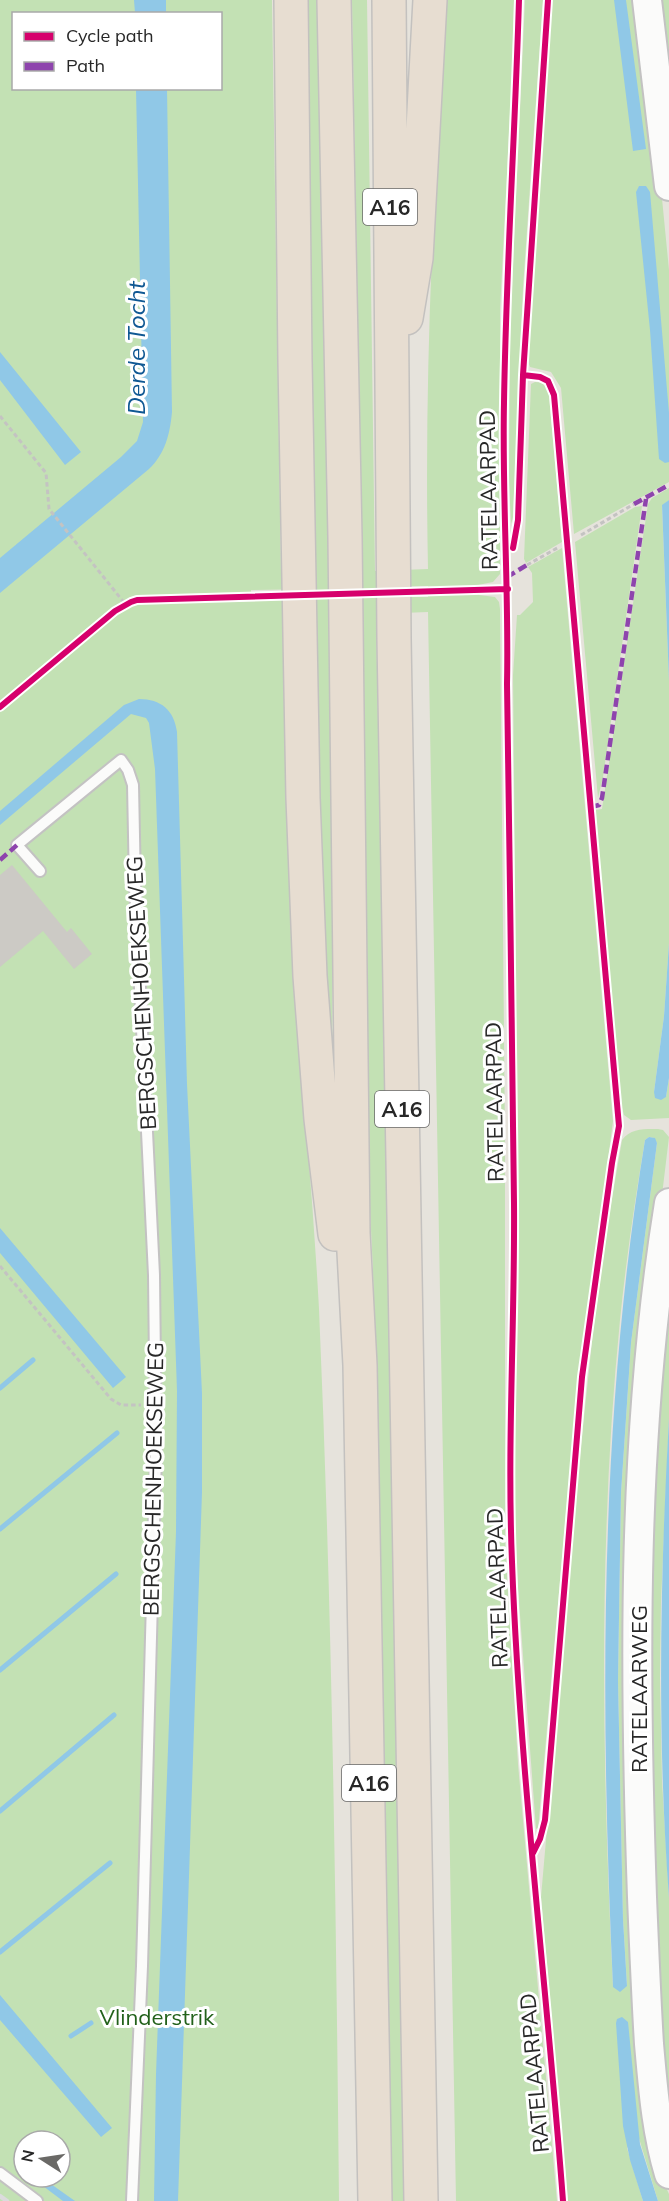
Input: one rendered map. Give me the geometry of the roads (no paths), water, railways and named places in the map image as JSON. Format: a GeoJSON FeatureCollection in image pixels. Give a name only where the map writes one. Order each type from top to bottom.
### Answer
{"type":"FeatureCollection","features":[{"type":"Feature","properties":{"kind":"highway","name":"A16"},"geometry":{"type":"LineString","coordinates":[[291,0],[303,798],[310,976],[321,1119],[333,1221],[360,1365]]}},
{"type":"Feature","properties":{"kind":"highway","name":"A16"},"geometry":{"type":"LineString","coordinates":[[334,0],[345,537],[353,1233],[360,1365],[375,2201]]}},
{"type":"Feature","properties":{"kind":"highway","name":"A16"},"geometry":{"type":"LineString","coordinates":[[389,0],[391,414],[421,2201]]}},
{"type":"Feature","properties":{"kind":"highway","name":"A16"},"geometry":{"type":"LineString","coordinates":[[391,414],[416,258],[430,0]]}},
{"type":"Feature","properties":{"kind":"street"},"geometry":{"type":"LineString","coordinates":[[647,0],[669,186]]}},
{"type":"Feature","properties":{"kind":"street","name":"RATELAARWEG"},"geometry":{"type":"LineString","coordinates":[[669,1203],[652,1330],[644,1441],[638,1660],[639,1807],[648,2030],[654,2109],[661,2149],[669,2174]]}},
{"type":"Feature","properties":{"kind":"lane","name":"BERGSCHENHOEKSEWEG"},"geometry":{"type":"LineString","coordinates":[[40,871],[17,845],[121,760],[128,770],[132,785],[154,1275],[156,1406],[148,1789],[132,2201]]}},
{"type":"Feature","properties":{"kind":"lane"},"geometry":{"type":"LineString","coordinates":[[0,2174],[38,2201]]}},
{"type":"Feature","properties":{"kind":"water"},"geometry":{"type":"Polygon","coordinates":[[[134,0],[166,0],[166,12],[135,12],[134,0]]]}},
{"type":"Feature","properties":{"kind":"water"},"geometry":{"type":"Polygon","coordinates":[[[614,0],[626,0],[646,149],[633,151],[614,0]]]}},
{"type":"Feature","properties":{"kind":"water"},"geometry":{"type":"Polygon","coordinates":[[[136,90],[167,90],[172,412],[168,436],[159,457],[149,469],[0,593],[0,558],[121,457],[137,441],[143,422],[136,90]]]}},
{"type":"Feature","properties":{"kind":"water"},"geometry":{"type":"Polygon","coordinates":[[[639,186],[646,186],[650,192],[669,413],[669,462],[665,463],[659,459],[650,330],[636,192],[639,186]]]}},
{"type":"Feature","properties":{"kind":"water"},"geometry":{"type":"Polygon","coordinates":[[[0,352],[81,452],[65,465],[0,380],[0,352]]]}},
{"type":"Feature","properties":{"kind":"water"},"geometry":{"type":"Polygon","coordinates":[[[669,500],[669,681],[662,505],[669,500]]]}},
{"type":"Feature","properties":{"kind":"water"},"geometry":{"type":"Polygon","coordinates":[[[139,699],[154,701],[165,707],[173,718],[177,732],[187,1084],[202,1393],[202,1492],[178,2201],[154,2201],[156,2074],[176,1532],[177,1391],[155,769],[149,723],[146,718],[131,714],[0,825],[0,811],[124,705],[139,699]]]}},
{"type":"Feature","properties":{"kind":"water"},"geometry":{"type":"Polygon","coordinates":[[[669,943],[669,1078],[666,1097],[661,1100],[655,1098],[654,1092],[664,1016],[669,943]]]}},
{"type":"Feature","properties":{"kind":"water"},"geometry":{"type":"Polygon","coordinates":[[[649,1137],[655,1138],[657,1143],[631,1343],[621,1493],[618,1681],[623,1919],[627,1986],[620,1992],[613,1987],[609,1881],[605,1668],[607,1562],[611,1456],[619,1351],[630,1245],[645,1140],[649,1137]]]}},
{"type":"Feature","properties":{"kind":"water"},"geometry":{"type":"Polygon","coordinates":[[[0,1228],[126,1377],[113,1388],[0,1253],[0,1228]]]}},
{"type":"Feature","properties":{"kind":"water"},"geometry":{"type":"Polygon","coordinates":[[[669,1418],[669,1898],[661,1718],[661,1658],[669,1418]]]}},
{"type":"Feature","properties":{"kind":"water"},"geometry":{"type":"Polygon","coordinates":[[[0,1995],[112,2128],[101,2137],[0,2020],[0,1995]]]}},
{"type":"Feature","properties":{"kind":"water"},"geometry":{"type":"Polygon","coordinates":[[[622,2017],[628,2022],[640,2144],[658,2201],[643,2201],[630,2160],[623,2126],[616,2023],[617,2019],[622,2017]]]}},
{"type":"Feature","properties":{"kind":"water"},"geometry":{"type":"Polygon","coordinates":[[[47,2189],[58,2189],[75,2201],[63,2201],[47,2189]]]}},
{"type":"Feature","properties":{"kind":"waterway"},"geometry":{"type":"LineString","coordinates":[[0,1388],[33,1360]]}},
{"type":"Feature","properties":{"kind":"waterway"},"geometry":{"type":"LineString","coordinates":[[0,1529],[117,1433]]}},
{"type":"Feature","properties":{"kind":"waterway"},"geometry":{"type":"LineString","coordinates":[[0,1670],[116,1574]]}},
{"type":"Feature","properties":{"kind":"waterway"},"geometry":{"type":"LineString","coordinates":[[0,1811],[114,1715]]}},
{"type":"Feature","properties":{"kind":"waterway"},"geometry":{"type":"LineString","coordinates":[[0,1952],[110,1863]]}},
{"type":"Feature","properties":{"kind":"waterway"},"geometry":{"type":"LineString","coordinates":[[71,2036],[91,2023]]}},
{"type":"Feature","properties":{"kind":"railway"},"geometry":{"type":"LineString","coordinates":[[0,2196],[7,2201]]}},
{"type":"Feature","properties":{"kind":"water label","name":"Derde Tocht"},"geometry":{"type":"Point","coordinates":[136,348]}},
{"type":"Feature","properties":{"kind":"park label","name":"Vlinderstrik"},"geometry":{"type":"Point","coordinates":[157,2017]}}]}
